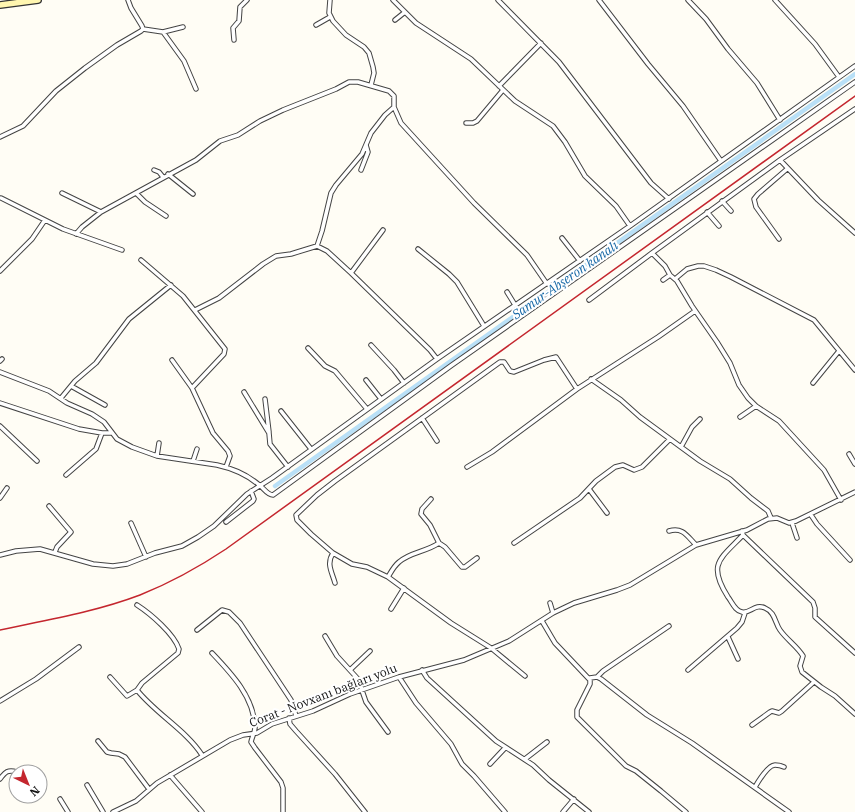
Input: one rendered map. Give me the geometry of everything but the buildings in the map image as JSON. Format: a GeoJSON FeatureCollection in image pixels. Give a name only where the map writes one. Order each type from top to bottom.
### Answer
{"type":"FeatureCollection","features":[{"type":"Feature","properties":{"kind":"street"},"geometry":{"type":"LineString","coordinates":[[0,5],[38,0]]}},
{"type":"Feature","properties":{"kind":"street"},"geometry":{"type":"LineString","coordinates":[[128,0],[143,29]]}},
{"type":"Feature","properties":{"kind":"street"},"geometry":{"type":"LineString","coordinates":[[234,40],[233,28],[239,20],[240,7],[247,0]]}},
{"type":"Feature","properties":{"kind":"street"},"geometry":{"type":"LineString","coordinates":[[330,0],[328,13],[330,17],[346,35],[364,47],[369,53],[374,74],[371,85]]}},
{"type":"Feature","properties":{"kind":"street"},"geometry":{"type":"LineString","coordinates":[[394,0],[404,12],[421,27],[471,59],[521,105],[552,126],[566,142],[585,176],[616,206],[630,226]]}},
{"type":"Feature","properties":{"kind":"street"},"geometry":{"type":"LineString","coordinates":[[498,0],[559,62],[651,183],[669,199]]}},
{"type":"Feature","properties":{"kind":"street"},"geometry":{"type":"LineString","coordinates":[[599,0],[648,64],[683,106],[721,161]]}},
{"type":"Feature","properties":{"kind":"street"},"geometry":{"type":"LineString","coordinates":[[688,0],[706,19],[732,54],[757,83],[780,120]]}},
{"type":"Feature","properties":{"kind":"street"},"geometry":{"type":"LineString","coordinates":[[776,0],[815,44],[839,77]]}},
{"type":"Feature","properties":{"kind":"street"},"geometry":{"type":"LineString","coordinates":[[395,20],[404,12]]}},
{"type":"Feature","properties":{"kind":"street"},"geometry":{"type":"LineString","coordinates":[[316,25],[330,17]]}},
{"type":"Feature","properties":{"kind":"street"},"geometry":{"type":"LineString","coordinates":[[0,137],[23,126],[56,91],[85,68],[143,29],[163,32],[183,28]]}},
{"type":"Feature","properties":{"kind":"street"},"geometry":{"type":"LineString","coordinates":[[163,32],[184,61],[196,89]]}},
{"type":"Feature","properties":{"kind":"street"},"geometry":{"type":"LineString","coordinates":[[500,86],[541,43]]}},
{"type":"Feature","properties":{"kind":"street"},"geometry":{"type":"LineString","coordinates":[[0,555],[35,549],[55,552],[93,564],[113,566],[128,564],[182,546],[198,537],[214,526],[251,491],[288,467],[484,326],[669,199],[855,66]]}},
{"type":"Feature","properties":{"kind":"street"},"geometry":{"type":"LineString","coordinates":[[76,234],[82,227],[101,212],[204,154],[220,141],[238,135],[260,121],[282,110],[354,81],[371,85],[391,93],[394,96],[394,106],[401,123],[474,203],[527,255],[547,284]]}},
{"type":"Feature","properties":{"kind":"street"},"geometry":{"type":"LineString","coordinates":[[0,372],[49,391],[100,419],[107,425],[117,439],[126,444],[157,456],[226,467],[250,478],[269,494],[273,495],[452,365],[855,82]]}},
{"type":"Feature","properties":{"kind":"street"},"geometry":{"type":"LineString","coordinates":[[466,122],[473,123],[477,121],[503,90]]}},
{"type":"Feature","properties":{"kind":"street"},"geometry":{"type":"LineString","coordinates":[[317,246],[322,232],[331,193],[362,154],[372,133],[380,121],[394,106]]}},
{"type":"Feature","properties":{"kind":"street"},"geometry":{"type":"LineString","coordinates":[[589,300],[722,201],[855,109]]}},
{"type":"Feature","properties":{"kind":"street"},"geometry":{"type":"LineString","coordinates":[[361,170],[368,152],[366,145]]}},
{"type":"Feature","properties":{"kind":"street"},"geometry":{"type":"LineString","coordinates":[[780,160],[818,200],[855,233]]}},
{"type":"Feature","properties":{"kind":"street"},"geometry":{"type":"LineString","coordinates":[[778,239],[756,207],[754,199],[787,169]]}},
{"type":"Feature","properties":{"kind":"street"},"geometry":{"type":"LineString","coordinates":[[154,170],[159,172],[163,177]]}},
{"type":"Feature","properties":{"kind":"street"},"geometry":{"type":"LineString","coordinates":[[168,174],[193,194]]}},
{"type":"Feature","properties":{"kind":"street"},"geometry":{"type":"LineString","coordinates":[[62,192],[101,212]]}},
{"type":"Feature","properties":{"kind":"street"},"geometry":{"type":"LineString","coordinates":[[136,193],[145,202],[166,216]]}},
{"type":"Feature","properties":{"kind":"street"},"geometry":{"type":"LineString","coordinates":[[1,198],[76,234],[122,250]]}},
{"type":"Feature","properties":{"kind":"street"},"geometry":{"type":"LineString","coordinates":[[722,201],[731,211]]}},
{"type":"Feature","properties":{"kind":"street"},"geometry":{"type":"LineString","coordinates":[[707,212],[719,226]]}},
{"type":"Feature","properties":{"kind":"street"},"geometry":{"type":"LineString","coordinates":[[0,271],[32,239],[45,220]]}},
{"type":"Feature","properties":{"kind":"street"},"geometry":{"type":"LineString","coordinates":[[351,273],[383,230]]}},
{"type":"Feature","properties":{"kind":"street"},"geometry":{"type":"LineString","coordinates":[[562,238],[580,261]]}},
{"type":"Feature","properties":{"kind":"street"},"geometry":{"type":"LineString","coordinates":[[195,310],[219,298],[263,264],[276,256],[292,254],[317,246],[327,251],[351,273],[430,350],[437,359]]}},
{"type":"Feature","properties":{"kind":"street"},"geometry":{"type":"LineString","coordinates":[[418,249],[457,282],[484,326]]}},
{"type":"Feature","properties":{"kind":"street"},"geometry":{"type":"LineString","coordinates":[[652,252],[665,266],[670,275],[675,279],[730,363],[743,391],[756,406],[779,421],[824,470],[841,500]]}},
{"type":"Feature","properties":{"kind":"street"},"geometry":{"type":"LineString","coordinates":[[142,260],[171,285],[195,310],[224,346],[225,352],[192,388]]}},
{"type":"Feature","properties":{"kind":"street"},"geometry":{"type":"LineString","coordinates":[[675,279],[687,269],[698,266],[704,266],[716,270],[814,320],[855,370]]}},
{"type":"Feature","properties":{"kind":"street"},"geometry":{"type":"LineString","coordinates":[[663,280],[670,275]]}},
{"type":"Feature","properties":{"kind":"street"},"geometry":{"type":"LineString","coordinates":[[61,398],[71,386],[96,363],[129,319],[171,285]]}},
{"type":"Feature","properties":{"kind":"street"},"geometry":{"type":"LineString","coordinates":[[507,292],[515,305]]}},
{"type":"Feature","properties":{"kind":"street"},"geometry":{"type":"LineString","coordinates":[[467,466],[492,452],[577,389],[658,337],[695,311]]}},
{"type":"Feature","properties":{"kind":"street"},"geometry":{"type":"LineString","coordinates":[[371,345],[404,383]]}},
{"type":"Feature","properties":{"kind":"street"},"geometry":{"type":"LineString","coordinates":[[308,348],[325,366],[335,371],[367,409]]}},
{"type":"Feature","properties":{"kind":"street"},"geometry":{"type":"LineString","coordinates":[[813,383],[839,351]]}},
{"type":"Feature","properties":{"kind":"street"},"geometry":{"type":"LineString","coordinates":[[526,676],[491,648],[451,623],[388,577],[367,567],[352,564],[333,553],[297,520],[296,515],[317,495],[501,361],[505,363],[510,371],[514,372],[554,356],[577,389]]}},
{"type":"Feature","properties":{"kind":"street"},"geometry":{"type":"LineString","coordinates":[[172,360],[192,388],[209,428],[228,452],[230,456],[226,467]]}},
{"type":"Feature","properties":{"kind":"street"},"geometry":{"type":"LineString","coordinates":[[592,379],[621,400],[640,417],[706,465],[730,479],[768,511],[771,518],[792,523],[811,515],[855,492]]}},
{"type":"Feature","properties":{"kind":"street"},"geometry":{"type":"LineString","coordinates":[[366,380],[381,399]]}},
{"type":"Feature","properties":{"kind":"street"},"geometry":{"type":"LineString","coordinates":[[71,386],[105,405]]}},
{"type":"Feature","properties":{"kind":"street"},"geometry":{"type":"LineString","coordinates":[[244,392],[269,433]]}},
{"type":"Feature","properties":{"kind":"street"},"geometry":{"type":"LineString","coordinates":[[265,399],[270,444],[288,467]]}},
{"type":"Feature","properties":{"kind":"street"},"geometry":{"type":"LineString","coordinates":[[0,403],[74,427],[102,433],[112,433]]}},
{"type":"Feature","properties":{"kind":"street"},"geometry":{"type":"LineString","coordinates":[[740,417],[756,406]]}},
{"type":"Feature","properties":{"kind":"street"},"geometry":{"type":"LineString","coordinates":[[281,412],[311,449]]}},
{"type":"Feature","properties":{"kind":"street"},"geometry":{"type":"LineString","coordinates":[[422,418],[437,441]]}},
{"type":"Feature","properties":{"kind":"street"},"geometry":{"type":"LineString","coordinates":[[682,447],[692,427],[700,419]]}},
{"type":"Feature","properties":{"kind":"street"},"geometry":{"type":"LineString","coordinates":[[0,426],[37,461]]}},
{"type":"Feature","properties":{"kind":"street"},"geometry":{"type":"LineString","coordinates":[[66,475],[96,449],[102,433]]}},
{"type":"Feature","properties":{"kind":"street"},"geometry":{"type":"LineString","coordinates":[[514,543],[580,498],[596,481],[615,467],[623,465],[634,470],[642,467],[670,438]]}},
{"type":"Feature","properties":{"kind":"street"},"geometry":{"type":"LineString","coordinates":[[157,456],[159,443]]}},
{"type":"Feature","properties":{"kind":"street"},"geometry":{"type":"LineString","coordinates":[[193,461],[196,449]]}},
{"type":"Feature","properties":{"kind":"street"},"geometry":{"type":"LineString","coordinates":[[849,454],[855,464]]}},
{"type":"Feature","properties":{"kind":"street"},"geometry":{"type":"LineString","coordinates":[[0,498],[7,488]]}},
{"type":"Feature","properties":{"kind":"street"},"geometry":{"type":"LineString","coordinates":[[589,489],[607,513]]}},
{"type":"Feature","properties":{"kind":"street"},"geometry":{"type":"LineString","coordinates":[[226,522],[253,501],[254,499],[251,491]]}},
{"type":"Feature","properties":{"kind":"street"},"geometry":{"type":"LineString","coordinates":[[431,499],[422,509],[421,514],[430,525],[439,543],[445,547],[462,567],[465,567],[477,558]]}},
{"type":"Feature","properties":{"kind":"street"},"geometry":{"type":"LineString","coordinates":[[49,506],[71,532],[70,535],[57,547],[55,552]]}},
{"type":"Feature","properties":{"kind":"street"},"geometry":{"type":"LineString","coordinates":[[811,515],[817,524],[850,560]]}},
{"type":"Feature","properties":{"kind":"street","name":"Corat - Novxanı bağları yolu"},"geometry":{"type":"LineString","coordinates":[[115,812],[136,801],[149,789],[170,775],[230,740],[254,733],[272,724],[321,708],[362,689],[422,670],[459,662],[509,641],[553,613],[574,603],[630,585],[696,545],[743,533],[771,518]]}},
{"type":"Feature","properties":{"kind":"street"},"geometry":{"type":"LineString","coordinates":[[130,523],[146,557]]}},
{"type":"Feature","properties":{"kind":"street"},"geometry":{"type":"LineString","coordinates":[[792,523],[797,538]]}},
{"type":"Feature","properties":{"kind":"street"},"geometry":{"type":"LineString","coordinates":[[669,531],[677,529],[681,530],[696,545]]}},
{"type":"Feature","properties":{"kind":"street"},"geometry":{"type":"LineString","coordinates":[[855,653],[815,617],[813,602],[743,533],[718,564],[716,573],[724,590],[734,606],[741,612],[745,612],[754,607],[760,606],[772,613],[779,629],[803,656],[800,666],[802,672],[835,696],[855,714]]}},
{"type":"Feature","properties":{"kind":"street"},"geometry":{"type":"LineString","coordinates":[[388,577],[394,567],[407,556],[433,547],[439,543]]}},
{"type":"Feature","properties":{"kind":"street"},"geometry":{"type":"LineString","coordinates":[[333,553],[329,563],[335,583]]}},
{"type":"Feature","properties":{"kind":"street"},"geometry":{"type":"LineString","coordinates":[[391,609],[404,588]]}},
{"type":"Feature","properties":{"kind":"street"},"geometry":{"type":"LineString","coordinates":[[550,603],[553,613]]}},
{"type":"Feature","properties":{"kind":"street"},"geometry":{"type":"LineString","coordinates":[[110,678],[127,696],[137,690],[142,683],[178,653],[178,646],[163,627],[149,613],[137,605]]}},
{"type":"Feature","properties":{"kind":"street"},"geometry":{"type":"LineString","coordinates":[[197,630],[222,610],[229,612],[240,623],[291,700],[296,716]]}},
{"type":"Feature","properties":{"kind":"street"},"geometry":{"type":"LineString","coordinates":[[688,670],[728,637],[742,622],[745,612]]}},
{"type":"Feature","properties":{"kind":"street"},"geometry":{"type":"LineString","coordinates":[[542,621],[555,643],[572,662],[590,678],[590,684],[577,710],[577,717],[626,766],[636,771],[686,812]]}},
{"type":"Feature","properties":{"kind":"street"},"geometry":{"type":"LineString","coordinates":[[590,678],[597,677],[603,671],[669,626]]}},
{"type":"Feature","properties":{"kind":"street"},"geometry":{"type":"LineString","coordinates":[[325,636],[330,647],[358,679],[366,702],[388,732]]}},
{"type":"Feature","properties":{"kind":"street"},"geometry":{"type":"LineString","coordinates":[[728,637],[738,659]]}},
{"type":"Feature","properties":{"kind":"street"},"geometry":{"type":"LineString","coordinates":[[0,701],[36,679],[79,647]]}},
{"type":"Feature","properties":{"kind":"street"},"geometry":{"type":"LineString","coordinates":[[350,670],[370,651]]}},
{"type":"Feature","properties":{"kind":"street"},"geometry":{"type":"LineString","coordinates":[[212,653],[234,677],[243,692],[252,713],[255,726],[251,742],[281,782],[283,788],[283,812]]}},
{"type":"Feature","properties":{"kind":"street"},"geometry":{"type":"LineString","coordinates":[[422,670],[427,678],[496,741],[541,771],[549,780],[589,812]]}},
{"type":"Feature","properties":{"kind":"street"},"geometry":{"type":"LineString","coordinates":[[399,677],[416,703],[452,744],[462,764],[505,812]]}},
{"type":"Feature","properties":{"kind":"street"},"geometry":{"type":"LineString","coordinates":[[597,677],[647,715],[678,734],[789,812]]}},
{"type":"Feature","properties":{"kind":"street"},"geometry":{"type":"LineString","coordinates":[[752,726],[772,711],[779,713],[782,711],[814,682]]}},
{"type":"Feature","properties":{"kind":"street"},"geometry":{"type":"LineString","coordinates":[[137,690],[158,712],[196,746],[202,755]]}},
{"type":"Feature","properties":{"kind":"street"},"geometry":{"type":"LineString","coordinates":[[289,718],[296,731],[340,780],[365,812]]}},
{"type":"Feature","properties":{"kind":"street"},"geometry":{"type":"LineString","coordinates":[[98,741],[108,752],[125,757],[149,789]]}},
{"type":"Feature","properties":{"kind":"street"},"geometry":{"type":"LineString","coordinates":[[525,759],[547,742]]}},
{"type":"Feature","properties":{"kind":"street"},"geometry":{"type":"LineString","coordinates":[[490,764],[505,748]]}},
{"type":"Feature","properties":{"kind":"street"},"geometry":{"type":"LineString","coordinates":[[754,787],[772,765],[784,767]]}},
{"type":"Feature","properties":{"kind":"street"},"geometry":{"type":"LineString","coordinates":[[0,779],[8,771]]}},
{"type":"Feature","properties":{"kind":"street"},"geometry":{"type":"LineString","coordinates":[[170,775],[202,812]]}},
{"type":"Feature","properties":{"kind":"street"},"geometry":{"type":"LineString","coordinates":[[88,785],[103,812]]}},
{"type":"Feature","properties":{"kind":"street"},"geometry":{"type":"LineString","coordinates":[[60,799],[68,812]]}},
{"type":"Feature","properties":{"kind":"street"},"geometry":{"type":"LineString","coordinates":[[563,812],[574,800]]}},
{"type":"Feature","properties":{"kind":"waterway","name":"Samur-Abşeron kanalı"},"geometry":{"type":"LineString","coordinates":[[275,486],[855,74]]}},
{"type":"Feature","properties":{"kind":"railway"},"geometry":{"type":"LineString","coordinates":[[0,630],[71,615],[123,601],[162,585],[216,556],[855,96]]}}]}
